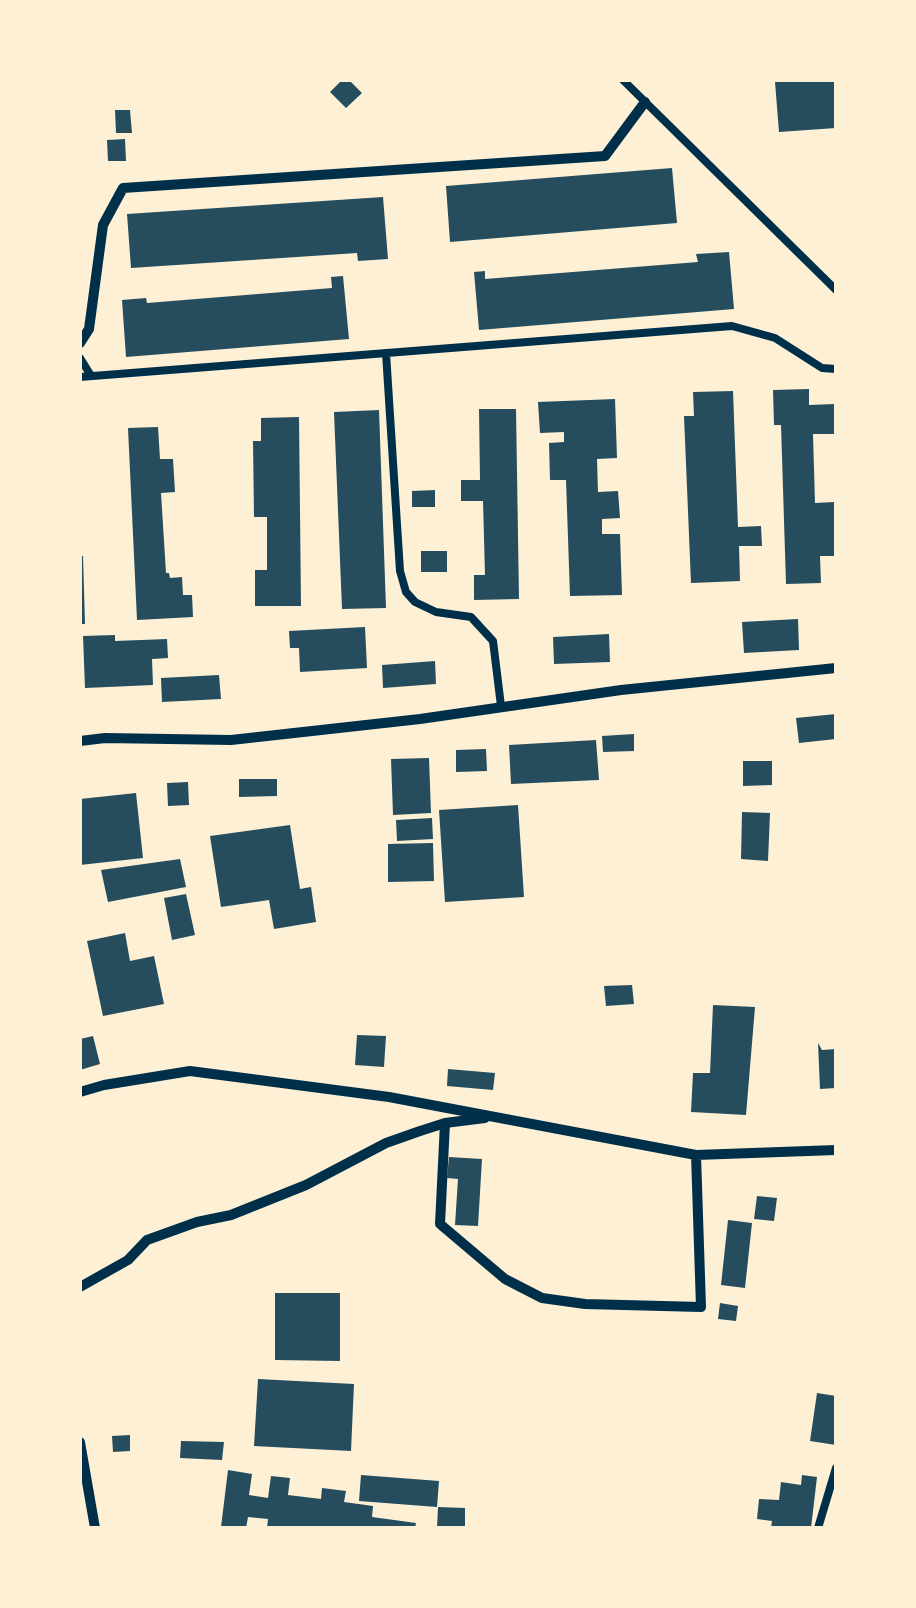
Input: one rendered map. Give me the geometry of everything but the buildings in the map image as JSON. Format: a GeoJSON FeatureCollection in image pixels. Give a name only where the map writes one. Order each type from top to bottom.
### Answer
{"type":"FeatureCollection","features":[{"type":"Feature","properties":{"kind":"street"},"geometry":{"type":"LineString","coordinates":[[80,344],[89,329],[102,225],[123,188],[605,156],[644,102]]}},
{"type":"Feature","properties":{"kind":"street"},"geometry":{"type":"LineString","coordinates":[[80,740],[231,740],[836,668]]}},
{"type":"Feature","properties":{"kind":"street"},"geometry":{"type":"LineString","coordinates":[[80,1092],[104,1084],[190,1070],[389,1097],[696,1155],[836,1150]]}},
{"type":"Feature","properties":{"kind":"street"},"geometry":{"type":"LineString","coordinates":[[80,1287],[128,1260],[147,1240],[197,1222],[231,1216],[306,1185],[386,1143],[445,1123],[501,1116]]}},
{"type":"Feature","properties":{"kind":"street"},"geometry":{"type":"LineString","coordinates":[[445,1123],[440,1224],[505,1280],[542,1298],[571,1302],[701,1307],[696,1155]]}},
{"type":"Feature","properties":{"kind":"street"},"geometry":{"type":"LineString","coordinates":[[80,1442],[95,1528]]}},
{"type":"Feature","properties":{"kind":"lane"},"geometry":{"type":"LineString","coordinates":[[623,80],[836,290]]}},
{"type":"Feature","properties":{"kind":"lane"},"geometry":{"type":"LineString","coordinates":[[80,358],[85,375],[732,326],[776,338],[822,368],[836,369]]}},
{"type":"Feature","properties":{"kind":"lane"},"geometry":{"type":"LineString","coordinates":[[386,353],[400,571],[406,592],[415,602],[436,612],[471,618],[493,641],[501,706]]}},
{"type":"Feature","properties":{"kind":"lane"},"geometry":{"type":"LineString","coordinates":[[818,1528],[836,1468]]}}]}
